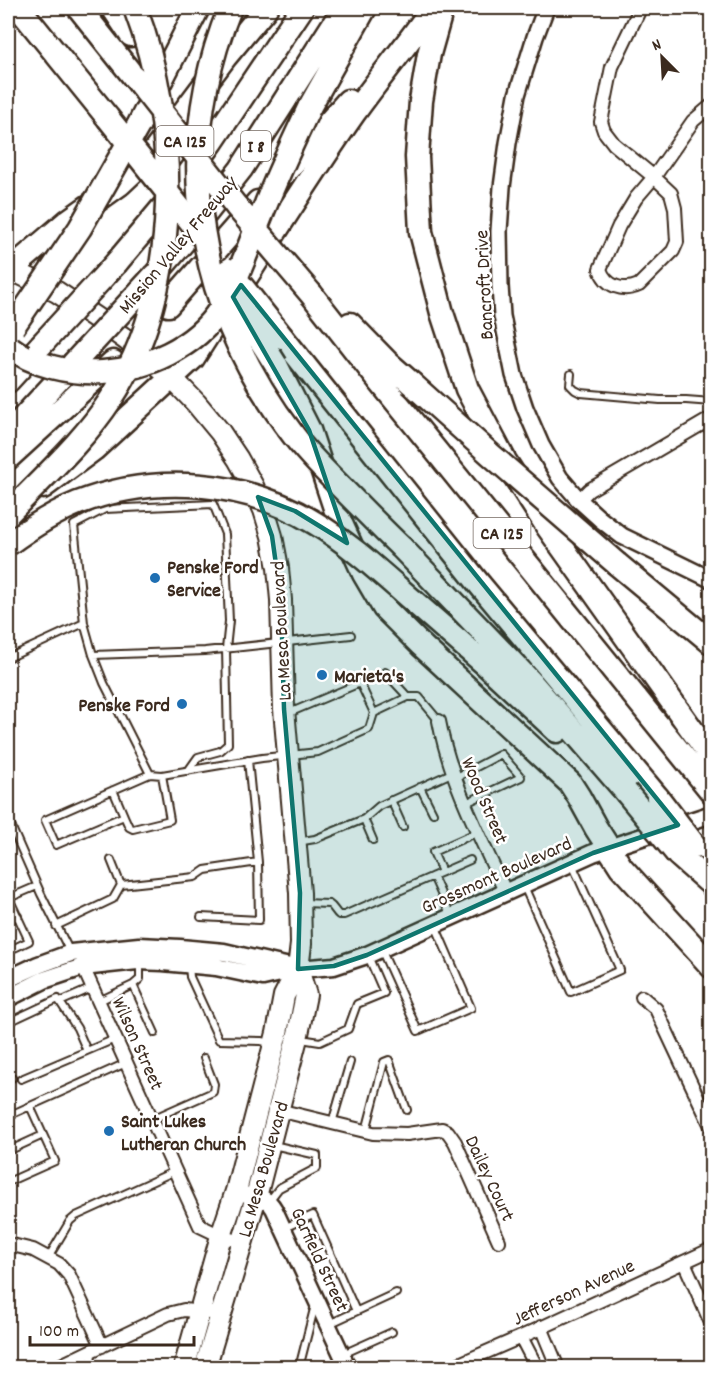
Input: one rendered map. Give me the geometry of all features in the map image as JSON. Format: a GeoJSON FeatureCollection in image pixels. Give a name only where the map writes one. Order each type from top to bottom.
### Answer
{"type":"FeatureCollection","features":[{"type":"Feature","properties":{"kind":"highway","name":"CA 125"},"geometry":{"type":"LineString","coordinates":[[19,8],[480,585],[658,798],[687,850],[711,872]]}},
{"type":"Feature","properties":{"kind":"highway","name":"CA 125"},"geometry":{"type":"LineString","coordinates":[[79,8],[236,206],[312,295],[380,382],[703,764],[711,792]]}},
{"type":"Feature","properties":{"kind":"highway"},"geometry":{"type":"LineString","coordinates":[[113,8],[186,120],[236,206]]}},
{"type":"Feature","properties":{"kind":"highway"},"geometry":{"type":"LineString","coordinates":[[8,512],[84,435],[107,405],[135,357],[154,301],[162,259],[167,162],[158,89],[148,47],[135,8]]}},
{"type":"Feature","properties":{"kind":"highway"},"geometry":{"type":"LineString","coordinates":[[183,34],[192,8]]}},
{"type":"Feature","properties":{"kind":"highway"},"geometry":{"type":"LineString","coordinates":[[198,8],[138,126],[80,228],[9,336],[25,357],[50,366],[79,372],[132,368],[168,354],[204,328],[219,311],[229,293],[286,155],[309,108],[365,8]]}},
{"type":"Feature","properties":{"kind":"highway"},"geometry":{"type":"LineString","coordinates":[[230,8],[221,29],[205,90],[200,119],[198,181],[200,213],[210,267],[218,298],[235,340],[272,407],[295,438],[530,681],[626,792]]}},
{"type":"Feature","properties":{"kind":"highway"},"geometry":{"type":"LineString","coordinates":[[8,270],[68,221],[120,184],[153,153],[226,56],[266,8]]}},
{"type":"Feature","properties":{"kind":"highway","name":"Mission Valley Freeway"},"geometry":{"type":"LineString","coordinates":[[8,381],[117,262],[174,193],[212,142],[302,8]]}},
{"type":"Feature","properties":{"kind":"highway","name":"Mission Valley Freeway"},"geometry":{"type":"LineString","coordinates":[[8,434],[155,275],[241,169],[344,8]]}},
{"type":"Feature","properties":{"kind":"highway"},"geometry":{"type":"LineString","coordinates":[[8,512],[94,449],[193,358],[347,124],[436,8]]}},
{"type":"Feature","properties":{"kind":"highway"},"geometry":{"type":"LineString","coordinates":[[436,8],[421,101],[417,157],[422,232],[442,313],[467,389],[505,461],[703,764]]}},
{"type":"Feature","properties":{"kind":"highway"},"geometry":{"type":"LineString","coordinates":[[8,458],[146,330],[402,40],[436,8]]}},
{"type":"Feature","properties":{"kind":"highway"},"geometry":{"type":"LineString","coordinates":[[190,220],[222,280],[276,365],[309,430],[338,517],[364,574],[384,608],[570,783],[621,867],[711,967]]}},
{"type":"Feature","properties":{"kind":"highway"},"geometry":{"type":"LineString","coordinates":[[312,295],[334,308],[387,362],[490,454],[711,643]]}},
{"type":"Feature","properties":{"kind":"highway"},"geometry":{"type":"LineString","coordinates":[[8,544],[26,530],[78,503],[104,494],[157,485],[185,484],[215,487],[265,499],[295,512],[336,536],[484,663],[687,850],[711,885]]}},
{"type":"Feature","properties":{"kind":"main road","name":"La Mesa Boulevard"},"geometry":{"type":"LineString","coordinates":[[8,270],[57,292],[96,318],[172,378],[196,403],[226,441],[253,486],[272,536],[278,568],[285,714],[301,904],[301,944],[298,969],[284,996],[236,1191],[184,1368]]}},
{"type":"Feature","properties":{"kind":"main road","name":"Grossmont Boulevard"},"geometry":{"type":"LineString","coordinates":[[8,998],[44,980],[83,967],[140,961],[216,967],[262,977],[298,969],[334,966],[374,952],[505,891],[608,847],[711,814]]}},
{"type":"Feature","properties":{"kind":"main road","name":"Grossmont Boulevard"},"geometry":{"type":"LineString","coordinates":[[8,979],[71,953],[128,947],[224,952],[298,969]]}},
{"type":"Feature","properties":{"kind":"main road","name":"La Mesa Boulevard"},"geometry":{"type":"LineString","coordinates":[[206,1368],[241,1242],[262,1199],[270,1144],[306,995],[298,969]]}},
{"type":"Feature","properties":{"kind":"street","name":"Bancroft Drive"},"geometry":{"type":"LineString","coordinates":[[546,8],[517,95],[503,176],[499,231],[502,316],[514,375],[541,445],[560,478],[579,500],[622,536],[711,580]]}},
{"type":"Feature","properties":{"kind":"street"},"geometry":{"type":"LineString","coordinates":[[639,8],[612,67],[601,122],[604,131],[614,144],[654,177],[670,193],[675,208],[677,242],[673,251],[634,287],[617,287],[606,281],[600,269],[619,226],[636,198],[654,177],[693,121],[711,105]]}},
{"type":"Feature","properties":{"kind":"street"},"geometry":{"type":"LineString","coordinates":[[579,500],[589,490],[711,418]]}},
{"type":"Feature","properties":{"kind":"street","name":"Wood Street"},"geometry":{"type":"LineString","coordinates":[[439,721],[443,746],[454,776],[505,891]]}},
{"type":"Feature","properties":{"kind":"street","name":"Wilson Street"},"geometry":{"type":"LineString","coordinates":[[83,967],[200,1226],[241,1242]]}},
{"type":"Feature","properties":{"kind":"street"},"geometry":{"type":"LineString","coordinates":[[642,997],[656,1009],[711,1128]]}},
{"type":"Feature","properties":{"kind":"street"},"geometry":{"type":"LineString","coordinates":[[259,1105],[366,1131]]}},
{"type":"Feature","properties":{"kind":"street","name":"Dailey Court"},"geometry":{"type":"LineString","coordinates":[[366,1131],[407,1134],[442,1129],[448,1132],[455,1142],[499,1242]]}},
{"type":"Feature","properties":{"kind":"street"},"geometry":{"type":"LineString","coordinates":[[236,1191],[262,1199]]}},
{"type":"Feature","properties":{"kind":"street","name":"Garfield Street"},"geometry":{"type":"LineString","coordinates":[[262,1199],[283,1228],[345,1361]]}},
{"type":"Feature","properties":{"kind":"street"},"geometry":{"type":"LineString","coordinates":[[8,1245],[33,1250],[59,1264],[69,1275],[97,1348]]}},
{"type":"Feature","properties":{"kind":"street","name":"Jefferson Avenue"},"geometry":{"type":"LineString","coordinates":[[450,1368],[711,1249]]}},
{"type":"Feature","properties":{"kind":"street"},"geometry":{"type":"LineString","coordinates":[[684,1262],[711,1326]]}},
{"type":"Feature","properties":{"kind":"street"},"geometry":{"type":"LineString","coordinates":[[55,1368],[168,1314],[184,1310],[220,1314]]}},
{"type":"Feature","properties":{"kind":"street"},"geometry":{"type":"LineString","coordinates":[[541,1328],[558,1368]]}},
{"type":"Feature","properties":{"kind":"street"},"geometry":{"type":"LineString","coordinates":[[521,1337],[537,1368]]}},
{"type":"Feature","properties":{"kind":"lane"},"geometry":{"type":"LineString","coordinates":[[571,374],[570,385],[581,393],[711,402]]}},
{"type":"Feature","properties":{"kind":"lane"},"geometry":{"type":"LineString","coordinates":[[150,774],[105,683],[93,655],[84,623],[74,525],[105,509],[213,504],[225,534],[229,621],[226,649],[228,744],[220,752],[198,757],[188,771]]}},
{"type":"Feature","properties":{"kind":"lane"},"geometry":{"type":"LineString","coordinates":[[8,658],[84,623]]}},
{"type":"Feature","properties":{"kind":"lane"},"geometry":{"type":"LineString","coordinates":[[93,655],[205,651],[351,635]]}},
{"type":"Feature","properties":{"kind":"lane"},"geometry":{"type":"LineString","coordinates":[[385,672],[408,697]]}},
{"type":"Feature","properties":{"kind":"lane"},"geometry":{"type":"LineString","coordinates":[[124,816],[56,845],[45,820],[150,774],[162,775],[248,760],[318,752],[369,729],[374,712],[360,683],[285,714]]}},
{"type":"Feature","properties":{"kind":"lane"},"geometry":{"type":"LineString","coordinates":[[374,712],[408,697],[419,697],[439,721]]}},
{"type":"Feature","properties":{"kind":"lane"},"geometry":{"type":"LineString","coordinates":[[297,842],[315,839],[364,819],[379,806],[391,800],[420,787],[454,776],[501,754],[521,777],[466,803]]}},
{"type":"Feature","properties":{"kind":"lane"},"geometry":{"type":"LineString","coordinates":[[201,917],[259,920],[258,862],[248,760]]}},
{"type":"Feature","properties":{"kind":"lane"},"geometry":{"type":"LineString","coordinates":[[113,790],[129,826],[133,829],[170,820],[162,775]]}},
{"type":"Feature","properties":{"kind":"lane"},"geometry":{"type":"LineString","coordinates":[[420,787],[433,813]]}},
{"type":"Feature","properties":{"kind":"lane"},"geometry":{"type":"LineString","coordinates":[[391,800],[403,827]]}},
{"type":"Feature","properties":{"kind":"lane"},"geometry":{"type":"LineString","coordinates":[[8,819],[56,926],[71,953],[83,967]]}},
{"type":"Feature","properties":{"kind":"lane"},"geometry":{"type":"LineString","coordinates":[[364,819],[373,840]]}},
{"type":"Feature","properties":{"kind":"lane"},"geometry":{"type":"LineString","coordinates":[[442,872],[433,852],[479,832]]}},
{"type":"Feature","properties":{"kind":"lane"},"geometry":{"type":"LineString","coordinates":[[301,904],[329,904],[337,914],[344,915],[470,860]]}},
{"type":"Feature","properties":{"kind":"lane"},"geometry":{"type":"LineString","coordinates":[[111,861],[121,885]]}},
{"type":"Feature","properties":{"kind":"lane"},"geometry":{"type":"LineString","coordinates":[[121,885],[195,877],[205,870],[258,862]]}},
{"type":"Feature","properties":{"kind":"lane"},"geometry":{"type":"LineString","coordinates":[[523,884],[571,992],[620,970],[572,863]]}},
{"type":"Feature","properties":{"kind":"lane"},"geometry":{"type":"LineString","coordinates":[[433,876],[452,917]]}},
{"type":"Feature","properties":{"kind":"lane"},"geometry":{"type":"LineString","coordinates":[[56,926],[113,899],[121,885]]}},
{"type":"Feature","properties":{"kind":"lane"},"geometry":{"type":"LineString","coordinates":[[8,951],[29,941],[8,896],[38,886]]}},
{"type":"Feature","properties":{"kind":"lane"},"geometry":{"type":"LineString","coordinates":[[8,920],[18,916]]}},
{"type":"Feature","properties":{"kind":"lane"},"geometry":{"type":"LineString","coordinates":[[374,952],[418,1031],[471,1008],[435,924]]}},
{"type":"Feature","properties":{"kind":"lane"},"geometry":{"type":"LineString","coordinates":[[297,1038],[320,1042],[348,1029],[357,1004],[384,993],[374,952]]}},
{"type":"Feature","properties":{"kind":"lane"},"geometry":{"type":"LineString","coordinates":[[98,1001],[133,986],[140,979],[140,961]]}},
{"type":"Feature","properties":{"kind":"lane"},"geometry":{"type":"LineString","coordinates":[[189,964],[190,977],[219,1040],[263,1041],[274,1044]]}},
{"type":"Feature","properties":{"kind":"lane"},"geometry":{"type":"LineString","coordinates":[[133,986],[155,1033]]}},
{"type":"Feature","properties":{"kind":"lane"},"geometry":{"type":"LineString","coordinates":[[60,1002],[92,988]]}},
{"type":"Feature","properties":{"kind":"lane"},"geometry":{"type":"LineString","coordinates":[[13,1020],[58,999],[77,1028],[87,1051]]}},
{"type":"Feature","properties":{"kind":"lane"},"geometry":{"type":"LineString","coordinates":[[21,1079],[115,1039]]}},
{"type":"Feature","properties":{"kind":"lane"},"geometry":{"type":"LineString","coordinates":[[152,1119],[213,1092],[214,1084],[204,1058]]}},
{"type":"Feature","properties":{"kind":"lane"},"geometry":{"type":"LineString","coordinates":[[366,1131],[384,1062],[390,1060],[407,1110]]}},
{"type":"Feature","properties":{"kind":"lane"},"geometry":{"type":"LineString","coordinates":[[332,1123],[350,1062]]}},
{"type":"Feature","properties":{"kind":"lane"},"geometry":{"type":"LineString","coordinates":[[8,1116],[126,1063]]}},
{"type":"Feature","properties":{"kind":"lane"},"geometry":{"type":"LineString","coordinates":[[8,1182],[55,1161],[30,1106]]}},
{"type":"Feature","properties":{"kind":"lane"},"geometry":{"type":"LineString","coordinates":[[8,1151],[44,1135]]}},
{"type":"Feature","properties":{"kind":"lane"},"geometry":{"type":"LineString","coordinates":[[262,1199],[317,1168],[317,1155],[270,1144]]}},
{"type":"Feature","properties":{"kind":"lane"},"geometry":{"type":"LineString","coordinates":[[48,1258],[70,1221],[76,1216],[175,1171]]}},
{"type":"Feature","properties":{"kind":"lane"},"geometry":{"type":"LineString","coordinates":[[283,1228],[313,1215],[356,1311]]}},
{"type":"Feature","properties":{"kind":"lane"},"geometry":{"type":"LineString","coordinates":[[328,1324],[396,1293]]}},
{"type":"Feature","properties":{"kind":"lane"},"geometry":{"type":"LineString","coordinates":[[299,1368],[317,1299]]}},
{"type":"Feature","properties":{"kind":"lane"},"geometry":{"type":"LineString","coordinates":[[345,1361],[392,1332]]}},
{"type":"Feature","properties":{"kind":"lane"},"geometry":{"type":"LineString","coordinates":[[91,1368],[97,1348]]}},
{"type":"Feature","properties":{"kind":"highlighted area"},"geometry":{"type":"Polygon","coordinates":[[[241,285],[678,825],[593,853],[367,955],[334,966],[298,969],[300,893],[284,709],[281,600],[272,536],[258,497],[295,511],[347,543],[309,430],[233,297],[241,285]]]}},
{"type":"Feature","properties":{"kind":"place","name":"Penske Ford Service"},"geometry":{"type":"Point","coordinates":[155,578]}},
{"type":"Feature","properties":{"kind":"place","name":"Marieta's"},"geometry":{"type":"Point","coordinates":[322,675]}},
{"type":"Feature","properties":{"kind":"place","name":"Penske Ford"},"geometry":{"type":"Point","coordinates":[182,704]}},
{"type":"Feature","properties":{"kind":"place","name":"Saint Lukes Lutheran Church"},"geometry":{"type":"Point","coordinates":[109,1131]}}]}
